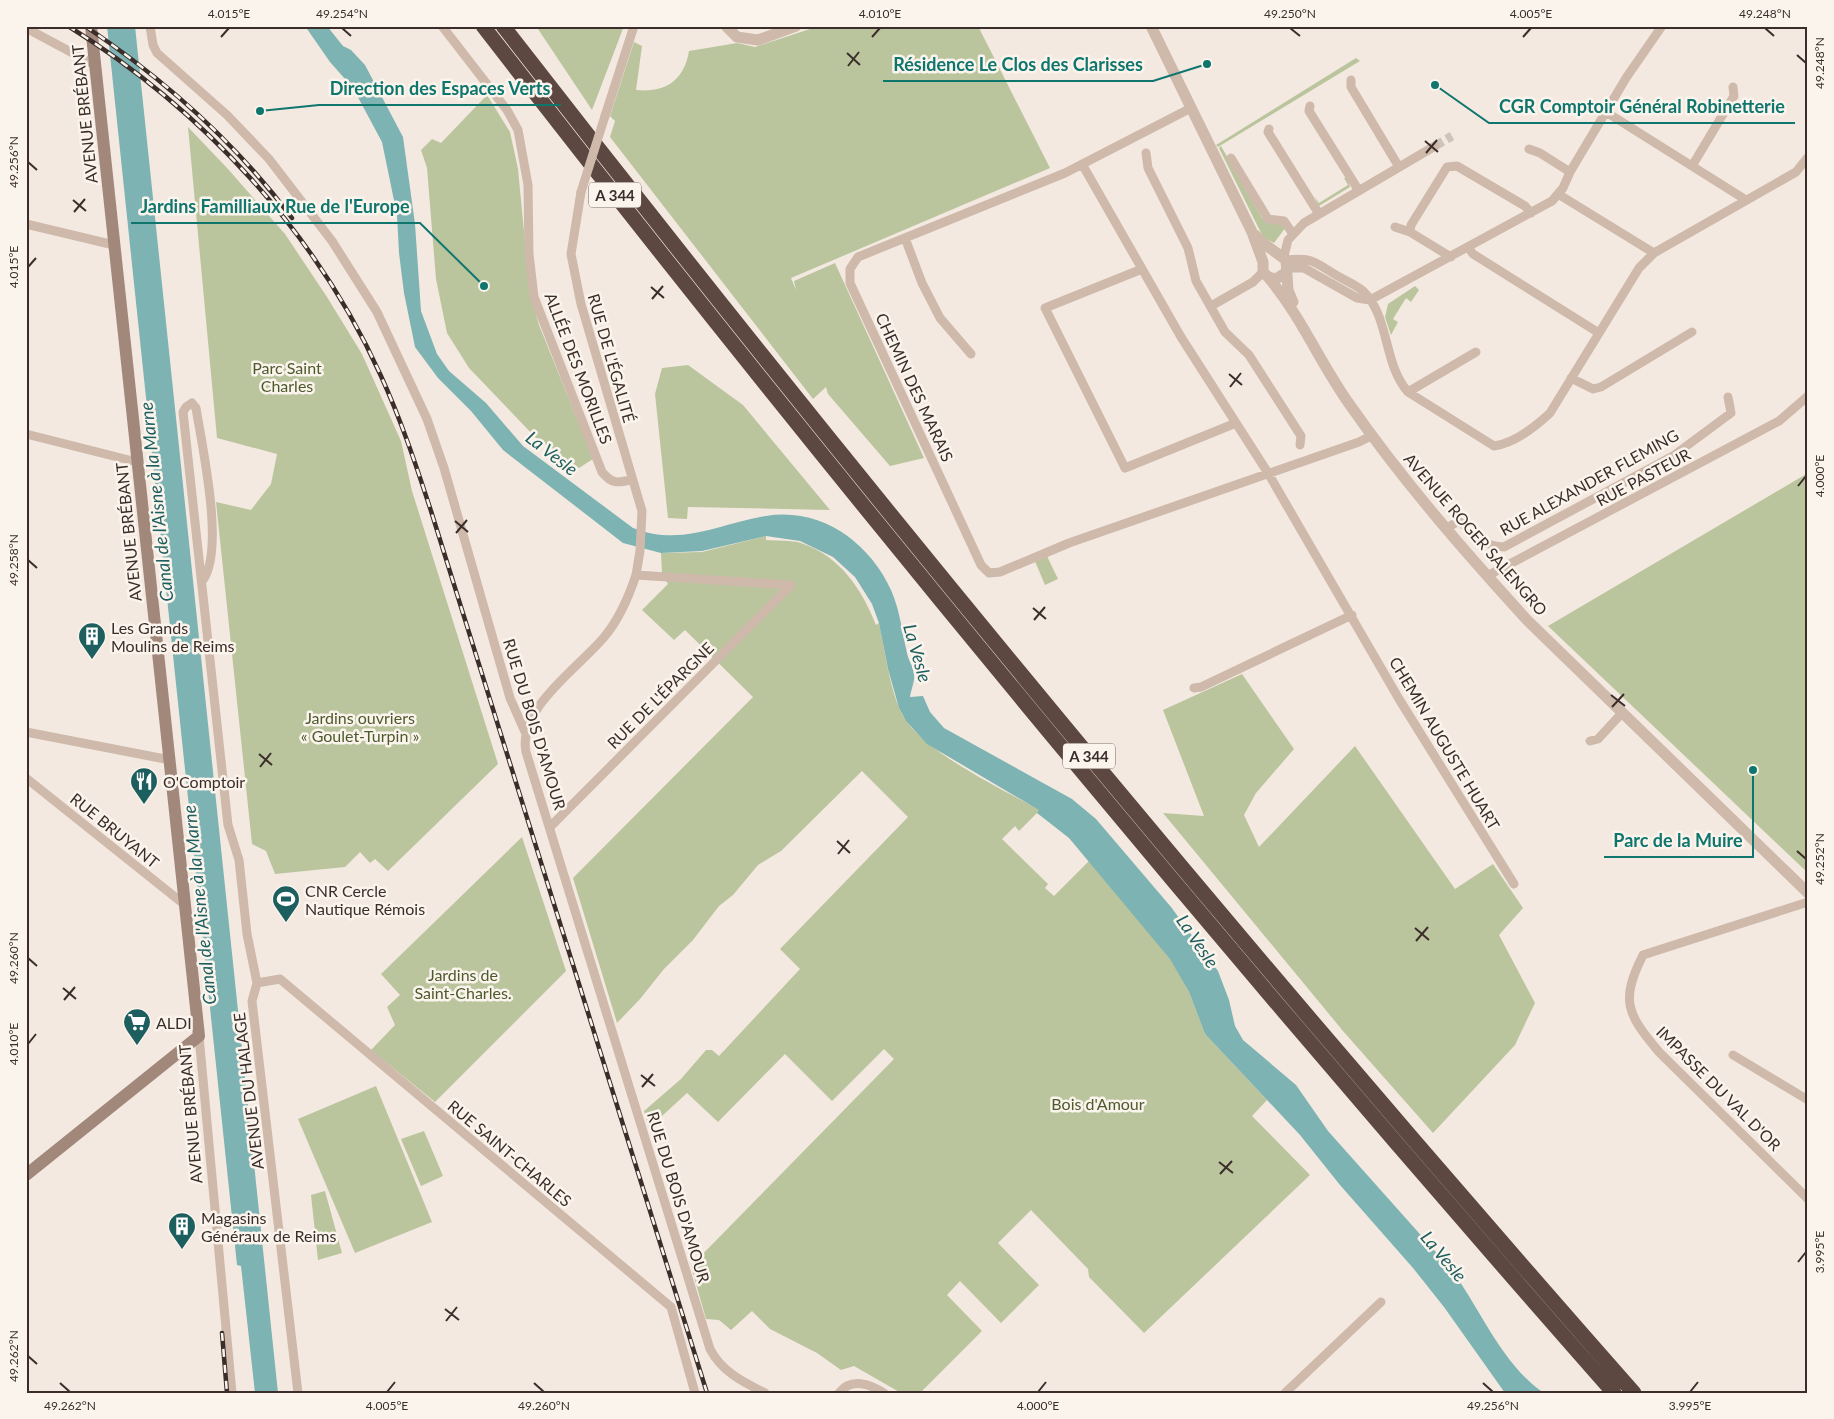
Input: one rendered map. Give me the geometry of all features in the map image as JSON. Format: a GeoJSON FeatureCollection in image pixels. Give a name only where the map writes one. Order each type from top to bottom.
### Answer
{"type":"FeatureCollection","features":[{"type":"Feature","properties":{"kind":"highway","name":"A 344"},"geometry":{"type":"LineString","coordinates":[[483,26],[870,514],[1152,856],[1470,1228],[1614,1393]]}},
{"type":"Feature","properties":{"kind":"highway","name":"A 344"},"geometry":{"type":"LineString","coordinates":[[503,26],[825,435],[1158,839],[1486,1224],[1634,1393]]}},
{"type":"Feature","properties":{"kind":"highway"},"geometry":{"type":"LineString","coordinates":[[512,26],[541,74]]}},
{"type":"Feature","properties":{"kind":"main road","name":"AVENUE BRÉBANT"},"geometry":{"type":"LineString","coordinates":[[91,26],[199,1036]]}},
{"type":"Feature","properties":{"kind":"main road"},"geometry":{"type":"LineString","coordinates":[[26,1175],[199,1036]]}},
{"type":"Feature","properties":{"kind":"street","name":"RUE DU BOIS D'AMOUR"},"geometry":{"type":"LineString","coordinates":[[150,26],[153,45],[157,53],[227,115],[268,159],[332,241],[377,312],[427,419],[446,477],[510,698],[525,732],[526,752],[710,1349],[718,1362],[731,1374],[765,1393]]}},
{"type":"Feature","properties":{"kind":"street","name":"ALLÉE DES MORILLES"},"geometry":{"type":"LineString","coordinates":[[442,26],[507,110],[518,130],[528,185],[529,254],[534,297],[602,472],[609,481],[618,483],[631,480]]}},
{"type":"Feature","properties":{"kind":"street","name":"RUE DE L'ÉGALITÉ"},"geometry":{"type":"LineString","coordinates":[[634,26],[581,192],[571,254],[576,283],[631,480],[642,511],[640,551],[636,574]]}},
{"type":"Feature","properties":{"kind":"street"},"geometry":{"type":"LineString","coordinates":[[726,26],[737,37],[758,40],[796,26]]}},
{"type":"Feature","properties":{"kind":"street","name":"AVENUE ROGER SALENGRO"},"geometry":{"type":"LineString","coordinates":[[1151,26],[1252,232],[1265,270],[1300,320]]}},
{"type":"Feature","properties":{"kind":"street"},"geometry":{"type":"LineString","coordinates":[[1370,300],[1552,201],[1558,194],[1626,78],[1662,26]]}},
{"type":"Feature","properties":{"kind":"street"},"geometry":{"type":"LineString","coordinates":[[26,28],[95,65]]}},
{"type":"Feature","properties":{"kind":"street"},"geometry":{"type":"LineString","coordinates":[[1351,80],[1351,87],[1399,167]]}},
{"type":"Feature","properties":{"kind":"street"},"geometry":{"type":"LineString","coordinates":[[1692,166],[1734,96],[1733,87]]}},
{"type":"Feature","properties":{"kind":"street"},"geometry":{"type":"LineString","coordinates":[[1310,106],[1309,112],[1358,191]]}},
{"type":"Feature","properties":{"kind":"street","name":"CHEMIN DES MARAIS"},"geometry":{"type":"LineString","coordinates":[[1192,108],[1082,164],[858,257],[850,269],[850,283],[978,559],[989,573],[1000,572],[1069,542],[1268,473]]}},
{"type":"Feature","properties":{"kind":"street"},"geometry":{"type":"LineString","coordinates":[[1606,112],[1746,200]]}},
{"type":"Feature","properties":{"kind":"street"},"geometry":{"type":"LineString","coordinates":[[1270,129],[1268,132],[1319,214]]}},
{"type":"Feature","properties":{"kind":"street"},"geometry":{"type":"LineString","coordinates":[[1265,270],[1280,278],[1288,240],[1304,223],[1435,146]]}},
{"type":"Feature","properties":{"kind":"street"},"geometry":{"type":"LineString","coordinates":[[1529,149],[1540,153],[1570,172]]}},
{"type":"Feature","properties":{"kind":"street"},"geometry":{"type":"LineString","coordinates":[[1146,153],[1148,168],[1188,248],[1196,281],[1225,332],[1249,355],[1301,436],[1300,445]]}},
{"type":"Feature","properties":{"kind":"street"},"geometry":{"type":"LineString","coordinates":[[1231,158],[1268,219],[1284,221],[1293,234]]}},
{"type":"Feature","properties":{"kind":"street"},"geometry":{"type":"LineString","coordinates":[[1210,306],[1253,282],[1265,270],[1268,255],[1304,268],[1357,298],[1370,300],[1375,305],[1392,367],[1408,392],[1494,446],[1506,444],[1536,426],[1550,414],[1639,268],[1654,253],[1796,172],[1808,158]]}},
{"type":"Feature","properties":{"kind":"street"},"geometry":{"type":"LineString","coordinates":[[1082,164],[1181,337],[1268,473],[1359,442],[1371,436]]}},
{"type":"Feature","properties":{"kind":"street"},"geometry":{"type":"LineString","coordinates":[[1410,232],[1412,225],[1446,167],[1457,166],[1525,206],[1531,213]]}},
{"type":"Feature","properties":{"kind":"street"},"geometry":{"type":"LineString","coordinates":[[1558,194],[1654,253]]}},
{"type":"Feature","properties":{"kind":"street"},"geometry":{"type":"LineString","coordinates":[[26,224],[114,244]]}},
{"type":"Feature","properties":{"kind":"street"},"geometry":{"type":"LineString","coordinates":[[1395,226],[1410,232],[1451,257]]}},
{"type":"Feature","properties":{"kind":"street","name":"AVENUE ROGER SALENGRO"},"geometry":{"type":"LineString","coordinates":[[1252,232],[1284,262],[1288,290],[1300,320],[1322,361],[1371,436],[1446,529],[1528,621],[1808,893]]}},
{"type":"Feature","properties":{"kind":"street"},"geometry":{"type":"LineString","coordinates":[[905,238],[922,283],[940,318],[971,354]]}},
{"type":"Feature","properties":{"kind":"street"},"geometry":{"type":"LineString","coordinates":[[1468,247],[1472,254],[1599,333]]}},
{"type":"Feature","properties":{"kind":"street"},"geometry":{"type":"LineString","coordinates":[[1142,269],[1045,308],[1125,468],[1236,423]]}},
{"type":"Feature","properties":{"kind":"street"},"geometry":{"type":"LineString","coordinates":[[1571,378],[1593,389],[1601,387],[1692,332]]}},
{"type":"Feature","properties":{"kind":"street"},"geometry":{"type":"LineString","coordinates":[[1408,392],[1476,352]]}},
{"type":"Feature","properties":{"kind":"street","name":"RUE PASTEUR"},"geometry":{"type":"LineString","coordinates":[[1487,576],[1779,421],[1808,396]]}},
{"type":"Feature","properties":{"kind":"street","name":"RUE ALEXANDER FLEMING"},"geometry":{"type":"LineString","coordinates":[[1446,529],[1458,521],[1465,525],[1480,542],[1504,547],[1673,456],[1732,413],[1728,397]]}},
{"type":"Feature","properties":{"kind":"street","name":"AVENUE DU HALAGE"},"geometry":{"type":"LineString","coordinates":[[202,580],[207,574],[213,547],[207,474],[196,408],[192,403],[186,407],[184,412],[228,825],[240,860],[248,954],[254,979],[252,1001],[298,1393]]}},
{"type":"Feature","properties":{"kind":"street"},"geometry":{"type":"LineString","coordinates":[[26,434],[137,462]]}},
{"type":"Feature","properties":{"kind":"street","name":"CHEMIN AUGUSTE HUART"},"geometry":{"type":"LineString","coordinates":[[1268,473],[1352,615],[1398,699],[1514,884]]}},
{"type":"Feature","properties":{"kind":"street"},"geometry":{"type":"LineString","coordinates":[[525,732],[532,717],[549,695],[606,635],[624,607],[636,574]]}},
{"type":"Feature","properties":{"kind":"street","name":"RUE DE L'ÉPARGNE"},"geometry":{"type":"LineString","coordinates":[[550,827],[791,584],[636,574]]}},
{"type":"Feature","properties":{"kind":"street"},"geometry":{"type":"LineString","coordinates":[[1194,688],[1201,687],[1352,615]]}},
{"type":"Feature","properties":{"kind":"street"},"geometry":{"type":"LineString","coordinates":[[1590,741],[1598,739],[1622,713]]}},
{"type":"Feature","properties":{"kind":"street"},"geometry":{"type":"LineString","coordinates":[[26,732],[170,760]]}},
{"type":"Feature","properties":{"kind":"street","name":"RUE BRUYANT"},"geometry":{"type":"LineString","coordinates":[[26,778],[184,905]]}},
{"type":"Feature","properties":{"kind":"street","name":"IMPASSE DU VAL D'OR"},"geometry":{"type":"LineString","coordinates":[[1808,902],[1643,955],[1633,974],[1628,993],[1630,1010],[1642,1032],[1659,1052],[1808,1199]]}},
{"type":"Feature","properties":{"kind":"street","name":"RUE SAINT-CHARLES"},"geometry":{"type":"LineString","coordinates":[[254,979],[280,979],[671,1307],[695,1393]]}},
{"type":"Feature","properties":{"kind":"street","name":"AVENUE BRÉBANT"},"geometry":{"type":"LineString","coordinates":[[199,1036],[232,1393]]}},
{"type":"Feature","properties":{"kind":"street"},"geometry":{"type":"LineString","coordinates":[[1733,1054],[1808,1100]]}},
{"type":"Feature","properties":{"kind":"street"},"geometry":{"type":"LineString","coordinates":[[1285,1393],[1382,1302]]}},
{"type":"Feature","properties":{"kind":"street"},"geometry":{"type":"LineString","coordinates":[[839,1393],[849,1384],[860,1383],[870,1385],[884,1393]]}},
{"type":"Feature","properties":{"kind":"green space"},"geometry":{"type":"Polygon","coordinates":[[[541,26],[624,26],[592,110],[538,29],[541,26]]]}},
{"type":"Feature","properties":{"kind":"green space"},"geometry":{"type":"Polygon","coordinates":[[[819,26],[978,26],[1050,168],[791,278],[796,290],[794,281],[835,263],[924,458],[890,466],[828,394],[826,387],[813,399],[610,137],[615,121],[610,116],[634,42],[642,46],[636,90],[646,90],[664,87],[672,83],[683,70],[689,51],[737,43],[755,47],[819,26]]]}},
{"type":"Feature","properties":{"kind":"green space"},"geometry":{"type":"Polygon","coordinates":[[[1356,58],[1360,61],[1218,147],[1216,145],[1356,58]]]}},
{"type":"Feature","properties":{"kind":"green space"},"geometry":{"type":"Polygon","coordinates":[[[487,95],[510,132],[518,169],[530,293],[539,325],[593,459],[579,468],[536,438],[469,368],[447,333],[436,279],[427,168],[421,150],[432,139],[441,143],[487,95]]]}},
{"type":"Feature","properties":{"kind":"green space","name":"Jardins ouvriers « Goulet-Turpin »"},"geometry":{"type":"Polygon","coordinates":[[[188,127],[285,234],[362,354],[401,441],[412,491],[498,764],[388,871],[375,859],[370,863],[360,852],[345,867],[275,874],[266,851],[252,844],[216,502],[251,510],[271,484],[277,454],[217,438],[188,127]]]}},
{"type":"Feature","properties":{"kind":"green space"},"geometry":{"type":"Polygon","coordinates":[[[1221,146],[1262,218],[1268,223],[1276,222],[1286,227],[1274,243],[1263,237],[1219,148],[1221,146]]]}},
{"type":"Feature","properties":{"kind":"green space"},"geometry":{"type":"Polygon","coordinates":[[[1344,178],[1347,178],[1350,187],[1319,206],[1315,197],[1319,203],[1348,185],[1344,178]]]}},
{"type":"Feature","properties":{"kind":"green space"},"geometry":{"type":"Polygon","coordinates":[[[1415,286],[1419,290],[1411,302],[1406,298],[1393,319],[1398,322],[1391,335],[1385,317],[1388,304],[1415,286]]]}},
{"type":"Feature","properties":{"kind":"green space"},"geometry":{"type":"Polygon","coordinates":[[[688,365],[743,405],[830,510],[688,507],[687,519],[668,518],[655,394],[662,368],[688,365]]]}},
{"type":"Feature","properties":{"kind":"green space"},"geometry":{"type":"Polygon","coordinates":[[[1808,473],[1808,873],[1548,626],[1808,473]]]}},
{"type":"Feature","properties":{"kind":"green space","name":"Bois d'Amour"},"geometry":{"type":"Polygon","coordinates":[[[766,536],[766,540],[797,542],[815,549],[827,556],[848,575],[864,599],[876,625],[879,623],[893,689],[901,713],[907,722],[933,747],[950,759],[1040,810],[1019,831],[1015,826],[1002,839],[1048,884],[1045,888],[1054,896],[1089,861],[1171,959],[1189,992],[1205,1034],[1267,1100],[1252,1116],[1310,1175],[1144,1333],[1089,1277],[1088,1269],[1031,1210],[998,1243],[1039,1285],[1001,1323],[960,1281],[947,1295],[982,1331],[920,1393],[901,1393],[854,1366],[841,1370],[817,1353],[770,1329],[752,1311],[731,1330],[719,1320],[706,1319],[691,1266],[894,1059],[884,1049],[832,1101],[785,1054],[718,1122],[687,1093],[649,1128],[644,1111],[681,1079],[706,1050],[712,1050],[719,1056],[800,969],[780,949],[908,817],[862,771],[781,851],[758,865],[733,895],[719,906],[693,940],[664,969],[640,999],[617,1023],[573,878],[753,697],[685,630],[674,640],[642,610],[668,584],[662,573],[661,553],[702,552],[766,536]]]}},
{"type":"Feature","properties":{"kind":"green space"},"geometry":{"type":"Polygon","coordinates":[[[1046,554],[1058,579],[1045,585],[1034,559],[1046,554]]]}},
{"type":"Feature","properties":{"kind":"green space"},"geometry":{"type":"Polygon","coordinates":[[[1242,674],[1294,749],[1256,793],[1244,815],[1259,847],[1355,746],[1455,889],[1493,864],[1523,908],[1499,935],[1535,1003],[1515,1045],[1433,1133],[1343,1031],[1163,813],[1204,816],[1163,710],[1242,674]]]}},
{"type":"Feature","properties":{"kind":"green space","name":"Jardins de Saint-Charles."},"geometry":{"type":"Polygon","coordinates":[[[522,837],[566,971],[435,1102],[371,1050],[395,1025],[387,1007],[400,995],[381,974],[522,837]]]}},
{"type":"Feature","properties":{"kind":"green space"},"geometry":{"type":"Polygon","coordinates":[[[376,1086],[432,1222],[355,1253],[298,1119],[376,1086]]]}},
{"type":"Feature","properties":{"kind":"green space"},"geometry":{"type":"Polygon","coordinates":[[[424,1131],[443,1176],[421,1186],[401,1139],[424,1131]]]}},
{"type":"Feature","properties":{"kind":"green space"},"geometry":{"type":"Polygon","coordinates":[[[325,1191],[342,1253],[318,1260],[311,1195],[325,1191]]]}},
{"type":"Feature","properties":{"kind":"water"},"geometry":{"type":"Polygon","coordinates":[[[107,26],[135,26],[278,1393],[255,1393],[241,1266],[237,1265],[107,26]]]}},
{"type":"Feature","properties":{"kind":"water","name":"La Vesle"},"geometry":{"type":"Polygon","coordinates":[[[305,26],[327,26],[343,46],[351,50],[365,65],[403,137],[415,224],[421,311],[437,354],[449,371],[486,403],[523,446],[633,528],[651,533],[684,535],[766,516],[786,515],[806,517],[824,523],[856,543],[882,573],[894,598],[908,656],[914,672],[910,697],[923,696],[930,712],[944,728],[1072,799],[1096,819],[1171,907],[1218,971],[1229,1000],[1235,1026],[1243,1040],[1296,1085],[1328,1131],[1451,1269],[1504,1352],[1516,1367],[1544,1393],[1505,1393],[1444,1307],[1413,1268],[1340,1185],[1300,1135],[1205,1034],[1189,992],[1170,959],[1069,838],[1037,813],[1039,810],[927,744],[906,721],[899,708],[888,669],[879,623],[872,604],[855,577],[833,557],[800,541],[766,536],[702,551],[661,553],[623,543],[503,450],[471,411],[438,378],[415,347],[404,293],[397,215],[382,142],[353,88],[330,62],[305,26]]]}},
{"type":"Feature","properties":{"kind":"tunnel"},"geometry":{"type":"LineString","coordinates":[[1435,146],[1452,136]]}},
{"type":"Feature","properties":{"kind":"railway"},"geometry":{"type":"LineString","coordinates":[[68,26],[117,59],[164,95],[209,135],[250,178],[289,224],[324,272],[354,323],[381,376],[402,426],[431,511],[707,1393]]}},
{"type":"Feature","properties":{"kind":"railway"},"geometry":{"type":"LineString","coordinates":[[85,26],[143,68],[197,113],[247,163],[292,218]]}},
{"type":"Feature","properties":{"kind":"railway"},"geometry":{"type":"LineString","coordinates":[[222,1333],[227,1393]]}},
{"type":"Feature","properties":{"kind":"place","name":"Résidence Le Clos des Clarisses"},"geometry":{"type":"Point","coordinates":[1207,64]}},
{"type":"Feature","properties":{"kind":"place","name":"CGR Comptoir Général Robinetterie"},"geometry":{"type":"Point","coordinates":[1435,85]}},
{"type":"Feature","properties":{"kind":"place","name":"Direction des Espaces Verts"},"geometry":{"type":"Point","coordinates":[260,111]}},
{"type":"Feature","properties":{"kind":"place","name":"Jardins Familliaux Rue de l'Europe"},"geometry":{"type":"Point","coordinates":[484,286]}},
{"type":"Feature","properties":{"kind":"place","name":"Les Grands Moulins de Reims"},"geometry":{"type":"Point","coordinates":[92,660]}},
{"type":"Feature","properties":{"kind":"place","name":"Parc de la Muire"},"geometry":{"type":"Point","coordinates":[1753,770]}},
{"type":"Feature","properties":{"kind":"place","name":"O'Comptoir"},"geometry":{"type":"Point","coordinates":[144,805]}},
{"type":"Feature","properties":{"kind":"place","name":"CNR Cercle Nautique Rémois"},"geometry":{"type":"Point","coordinates":[286,923]}},
{"type":"Feature","properties":{"kind":"place","name":"ALDI"},"geometry":{"type":"Point","coordinates":[137,1046]}},
{"type":"Feature","properties":{"kind":"place","name":"Magasins Généraux de Reims"},"geometry":{"type":"Point","coordinates":[182,1250]}},
{"type":"Feature","properties":{"kind":"park label","name":"Parc Saint Charles"},"geometry":{"type":"Point","coordinates":[287,376]}},
{"type":"Feature","properties":{"kind":"water label","name":"Canal de l'Aisne à la Marne"},"geometry":{"type":"Point","coordinates":[156,502]}},
{"type":"Feature","properties":{"kind":"water label","name":"Canal de l'Aisne à la Marne"},"geometry":{"type":"Point","coordinates":[199,905]}}]}
